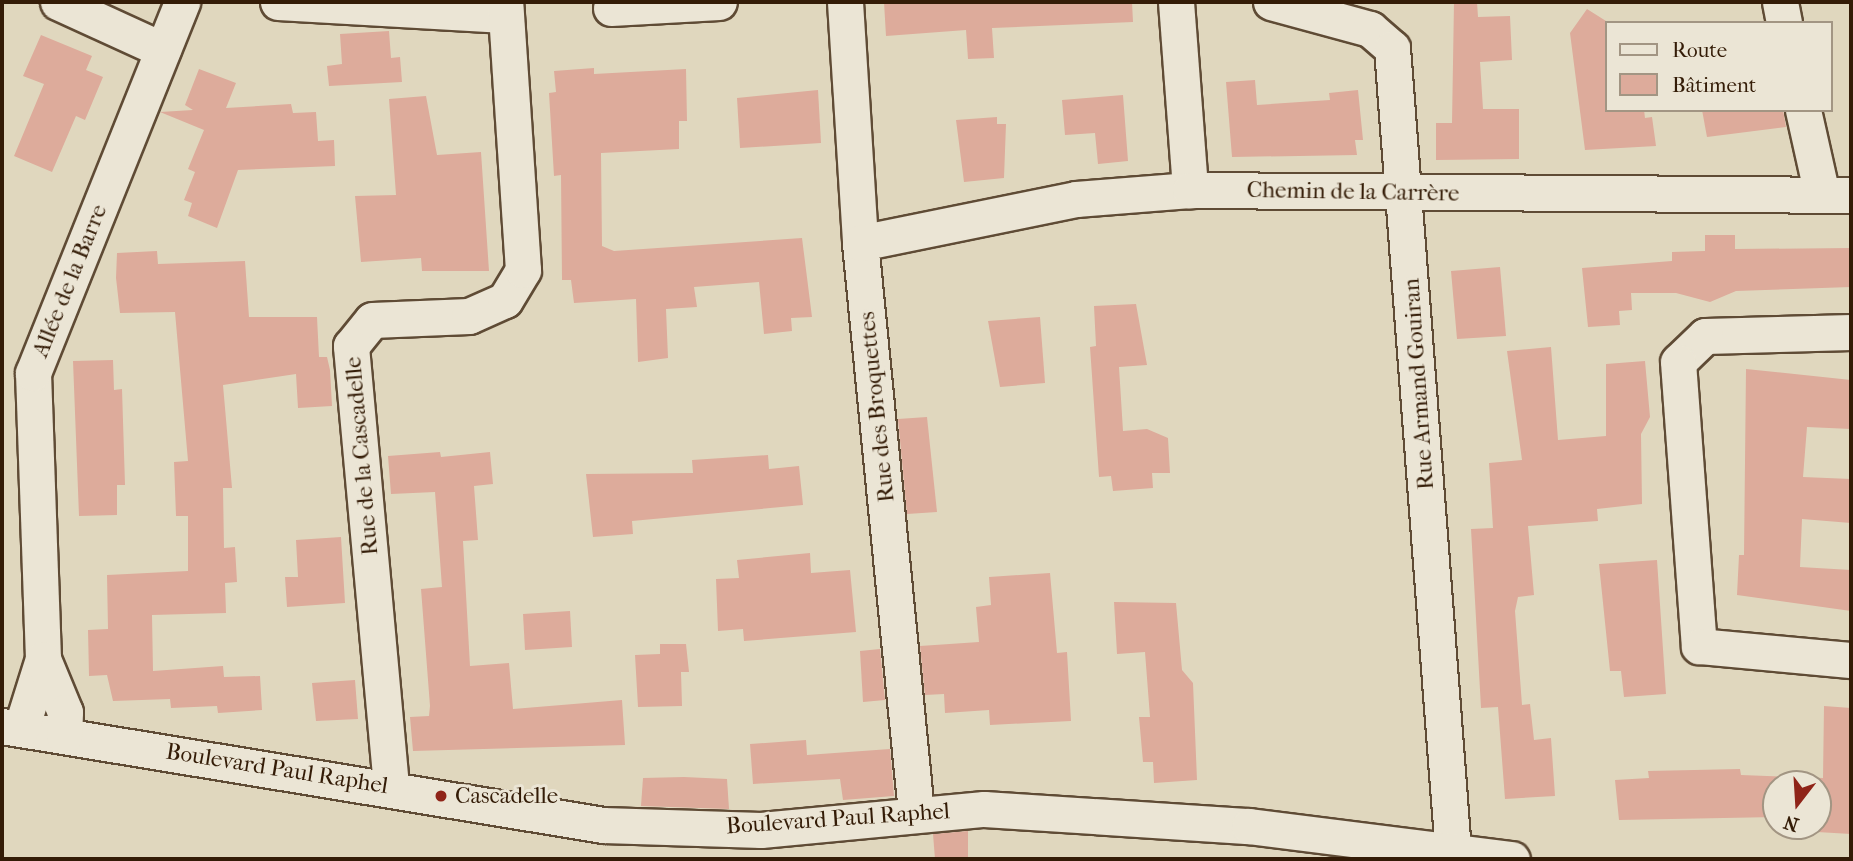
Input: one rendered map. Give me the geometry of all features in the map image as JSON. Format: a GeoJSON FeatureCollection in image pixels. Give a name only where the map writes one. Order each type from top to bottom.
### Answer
{"type":"FeatureCollection","features":[{"type":"Feature","properties":{"kind":"street"},"geometry":{"type":"LineString","coordinates":[[58,2],[163,50]]}},
{"type":"Feature","properties":{"kind":"street","name":"Allée de la Barre"},"geometry":{"type":"LineString","coordinates":[[64,736],[65,712],[43,659],[33,373],[182,2]]}},
{"type":"Feature","properties":{"kind":"street"},"geometry":{"type":"LineString","coordinates":[[278,2],[505,8]]}},
{"type":"Feature","properties":{"kind":"street"},"geometry":{"type":"LineString","coordinates":[[611,8],[719,2]]}},
{"type":"Feature","properties":{"kind":"street","name":"Rue des Broquettes"},"geometry":{"type":"LineString","coordinates":[[845,2],[860,243],[916,812]]}},
{"type":"Feature","properties":{"kind":"street"},"geometry":{"type":"LineString","coordinates":[[1176,2],[1190,190]]}},
{"type":"Feature","properties":{"kind":"street","name":"Rue Armand Gouiran"},"geometry":{"type":"LineString","coordinates":[[1271,2],[1370,29],[1392,48],[1453,851]]}},
{"type":"Feature","properties":{"kind":"street"},"geometry":{"type":"LineString","coordinates":[[1780,2],[1784,21]]}},
{"type":"Feature","properties":{"kind":"street","name":"Rue de la Cascadelle"},"geometry":{"type":"LineString","coordinates":[[391,786],[351,346],[372,320],[469,316],[505,300],[523,270],[505,8]]}},
{"type":"Feature","properties":{"kind":"street"},"geometry":{"type":"LineString","coordinates":[[1804,112],[1837,195]]}},
{"type":"Feature","properties":{"kind":"street","name":"Chemin de la Carrère"},"geometry":{"type":"LineString","coordinates":[[860,243],[1076,199],[1190,190],[1837,195]]}},
{"type":"Feature","properties":{"kind":"street"},"geometry":{"type":"LineString","coordinates":[[1851,332],[1705,336],[1678,362],[1699,646],[1851,660]]}},
{"type":"Feature","properties":{"kind":"street","name":"Allée de la Barre"},"geometry":{"type":"LineString","coordinates":[[11,728],[43,659]]}},
{"type":"Feature","properties":{"kind":"street","name":"Boulevard Paul Raphel"},"geometry":{"type":"LineString","coordinates":[[11,728],[391,786],[603,825],[761,830],[916,812],[1080,814],[1513,859]]}},
{"type":"Feature","properties":{"kind":"building"},"geometry":{"type":"Polygon","coordinates":[[[884,2],[1132,2],[1133,22],[992,28],[994,58],[968,59],[966,30],[886,36],[884,2]]]}},
{"type":"Feature","properties":{"kind":"building"},"geometry":{"type":"Polygon","coordinates":[[[1454,2],[1477,2],[1478,17],[1510,16],[1512,60],[1480,62],[1483,109],[1519,109],[1519,159],[1436,160],[1436,123],[1452,123],[1454,2]]]}},
{"type":"Feature","properties":{"kind":"building"},"geometry":{"type":"Polygon","coordinates":[[[1587,9],[1606,21],[1604,112],[1644,112],[1645,118],[1652,117],[1656,146],[1585,150],[1570,33],[1587,9]]]}},
{"type":"Feature","properties":{"kind":"building"},"geometry":{"type":"Polygon","coordinates":[[[389,31],[391,58],[400,57],[402,82],[329,86],[327,66],[342,64],[340,34],[389,31]]]}},
{"type":"Feature","properties":{"kind":"building"},"geometry":{"type":"Polygon","coordinates":[[[41,35],[92,56],[86,70],[103,77],[85,120],[76,116],[52,172],[14,156],[44,84],[23,76],[41,35]]]}},
{"type":"Feature","properties":{"kind":"building"},"geometry":{"type":"Polygon","coordinates":[[[594,68],[594,74],[686,69],[687,121],[679,121],[679,149],[601,153],[602,246],[614,251],[802,238],[812,317],[791,318],[792,331],[764,334],[759,282],[694,287],[697,307],[666,309],[668,358],[638,362],[636,299],[574,303],[571,280],[562,280],[561,175],[554,176],[549,93],[556,92],[554,71],[594,68]]]}},
{"type":"Feature","properties":{"kind":"building"},"geometry":{"type":"Polygon","coordinates":[[[199,69],[236,83],[226,108],[291,104],[293,113],[316,112],[318,141],[334,140],[335,166],[238,170],[217,228],[188,216],[192,203],[184,200],[195,172],[188,169],[204,130],[160,112],[193,110],[185,105],[199,69]]]}},
{"type":"Feature","properties":{"kind":"building"},"geometry":{"type":"Polygon","coordinates":[[[1255,80],[1257,105],[1330,100],[1329,93],[1358,90],[1363,140],[1355,140],[1357,155],[1232,157],[1226,82],[1255,80]]]}},
{"type":"Feature","properties":{"kind":"building"},"geometry":{"type":"Polygon","coordinates":[[[818,90],[821,143],[740,148],[737,98],[818,90]]]}},
{"type":"Feature","properties":{"kind":"building"},"geometry":{"type":"Polygon","coordinates":[[[1123,95],[1128,161],[1098,164],[1095,133],[1065,135],[1062,100],[1123,95]]]}},
{"type":"Feature","properties":{"kind":"building"},"geometry":{"type":"Polygon","coordinates":[[[426,96],[437,155],[481,152],[489,271],[422,271],[421,258],[361,262],[355,196],[396,195],[389,99],[426,96]]]}},
{"type":"Feature","properties":{"kind":"building"},"geometry":{"type":"Polygon","coordinates":[[[1702,112],[1783,112],[1786,127],[1707,137],[1702,112]]]}},
{"type":"Feature","properties":{"kind":"building"},"geometry":{"type":"Polygon","coordinates":[[[997,117],[997,124],[1006,124],[1004,178],[964,182],[956,120],[997,117]]]}},
{"type":"Feature","properties":{"kind":"building"},"geometry":{"type":"Polygon","coordinates":[[[1705,235],[1735,235],[1735,249],[1851,248],[1851,287],[1736,291],[1710,302],[1676,293],[1631,293],[1632,310],[1619,311],[1620,325],[1588,327],[1582,268],[1672,261],[1672,252],[1705,251],[1705,235]]]}},
{"type":"Feature","properties":{"kind":"building"},"geometry":{"type":"Polygon","coordinates":[[[157,251],[158,264],[245,261],[249,317],[317,317],[319,357],[327,357],[330,370],[332,406],[298,408],[296,374],[223,385],[232,488],[223,488],[224,548],[235,547],[237,582],[225,583],[226,613],[152,615],[153,671],[223,666],[224,677],[260,676],[262,710],[218,713],[217,706],[171,708],[170,699],[113,701],[107,675],[89,676],[88,630],[108,629],[107,575],[188,571],[188,516],[176,516],[174,462],[188,461],[175,312],[120,313],[116,278],[117,253],[157,251]]]}},
{"type":"Feature","properties":{"kind":"building"},"geometry":{"type":"Polygon","coordinates":[[[1500,267],[1506,336],[1457,339],[1451,271],[1500,267]]]}},
{"type":"Feature","properties":{"kind":"building"},"geometry":{"type":"Polygon","coordinates":[[[1136,304],[1147,365],[1119,367],[1123,431],[1147,429],[1168,438],[1170,473],[1152,473],[1153,488],[1113,491],[1111,476],[1099,477],[1090,347],[1096,346],[1094,306],[1136,304]]]}},
{"type":"Feature","properties":{"kind":"building"},"geometry":{"type":"Polygon","coordinates":[[[1040,317],[1045,383],[1000,387],[988,321],[1040,317]]]}},
{"type":"Feature","properties":{"kind":"building"},"geometry":{"type":"Polygon","coordinates":[[[1551,347],[1558,440],[1606,436],[1606,364],[1645,361],[1650,417],[1641,434],[1642,504],[1597,509],[1598,521],[1528,526],[1534,595],[1518,597],[1515,611],[1522,705],[1530,704],[1534,740],[1551,738],[1555,796],[1505,799],[1498,707],[1481,708],[1471,529],[1493,528],[1489,463],[1522,460],[1507,351],[1551,347]]]}},
{"type":"Feature","properties":{"kind":"building"},"geometry":{"type":"Polygon","coordinates":[[[113,360],[114,390],[122,389],[125,485],[117,485],[117,515],[79,516],[73,361],[113,360]]]}},
{"type":"Feature","properties":{"kind":"building"},"geometry":{"type":"Polygon","coordinates":[[[1746,369],[1851,380],[1851,429],[1807,427],[1803,477],[1851,479],[1851,523],[1802,519],[1800,567],[1851,570],[1851,611],[1737,595],[1739,555],[1744,555],[1746,369]]]}},
{"type":"Feature","properties":{"kind":"building"},"geometry":{"type":"Polygon","coordinates":[[[927,417],[937,512],[907,514],[898,419],[927,417]]]}},
{"type":"Feature","properties":{"kind":"building"},"geometry":{"type":"Polygon","coordinates":[[[440,452],[441,457],[490,452],[493,484],[474,486],[478,540],[463,541],[470,666],[509,663],[513,709],[622,700],[625,745],[413,751],[410,717],[429,716],[430,706],[421,589],[442,587],[435,492],[391,494],[388,456],[440,452]]]}},
{"type":"Feature","properties":{"kind":"building"},"geometry":{"type":"Polygon","coordinates":[[[768,455],[769,469],[799,466],[803,505],[632,521],[633,534],[593,537],[586,474],[693,473],[692,460],[768,455]]]}},
{"type":"Feature","properties":{"kind":"building"},"geometry":{"type":"Polygon","coordinates":[[[341,537],[345,603],[287,607],[285,577],[298,577],[296,540],[341,537]]]}},
{"type":"Feature","properties":{"kind":"building"},"geometry":{"type":"Polygon","coordinates":[[[810,553],[811,573],[850,570],[856,632],[744,641],[743,629],[718,631],[716,579],[739,578],[737,560],[810,553]]]}},
{"type":"Feature","properties":{"kind":"building"},"geometry":{"type":"Polygon","coordinates":[[[1657,560],[1666,694],[1624,697],[1621,671],[1610,671],[1599,564],[1657,560]]]}},
{"type":"Feature","properties":{"kind":"building"},"geometry":{"type":"Polygon","coordinates":[[[1050,573],[1057,653],[1067,652],[1071,721],[990,725],[989,710],[945,713],[944,694],[925,695],[920,646],[979,642],[976,607],[991,605],[989,577],[1050,573]]]}},
{"type":"Feature","properties":{"kind":"building"},"geometry":{"type":"Polygon","coordinates":[[[1114,602],[1176,603],[1182,670],[1193,683],[1197,780],[1154,783],[1153,762],[1143,762],[1139,717],[1150,717],[1145,652],[1117,654],[1114,602]]]}},
{"type":"Feature","properties":{"kind":"building"},"geometry":{"type":"Polygon","coordinates":[[[570,611],[572,647],[525,650],[523,614],[570,611]]]}},
{"type":"Feature","properties":{"kind":"building"},"geometry":{"type":"Polygon","coordinates":[[[660,644],[686,644],[689,672],[681,672],[682,706],[638,707],[635,655],[660,654],[660,644]]]}},
{"type":"Feature","properties":{"kind":"building"},"geometry":{"type":"Polygon","coordinates":[[[880,649],[885,700],[863,702],[860,651],[880,649]]]}},
{"type":"Feature","properties":{"kind":"building"},"geometry":{"type":"Polygon","coordinates":[[[355,680],[358,719],[316,721],[312,683],[355,680]]]}},
{"type":"Feature","properties":{"kind":"building"},"geometry":{"type":"Polygon","coordinates":[[[1824,706],[1851,708],[1851,834],[1832,833],[1832,770],[1823,770],[1824,706]]]}},
{"type":"Feature","properties":{"kind":"building"},"geometry":{"type":"Polygon","coordinates":[[[806,740],[807,755],[890,749],[894,796],[843,800],[840,779],[753,784],[750,744],[806,740]]]}},
{"type":"Feature","properties":{"kind":"building"},"geometry":{"type":"Polygon","coordinates":[[[1740,769],[1741,775],[1762,776],[1762,817],[1619,820],[1615,780],[1649,778],[1648,771],[1740,769]]]}},
{"type":"Feature","properties":{"kind":"building"},"geometry":{"type":"Polygon","coordinates":[[[643,778],[727,779],[729,809],[641,806],[643,778]]]}},
{"type":"Feature","properties":{"kind":"building"},"geometry":{"type":"Polygon","coordinates":[[[968,831],[968,859],[935,859],[933,834],[968,831]]]}},
{"type":"Feature","properties":{"kind":"place","name":"Cascadelle"},"geometry":{"type":"Point","coordinates":[441,796]}}]}
